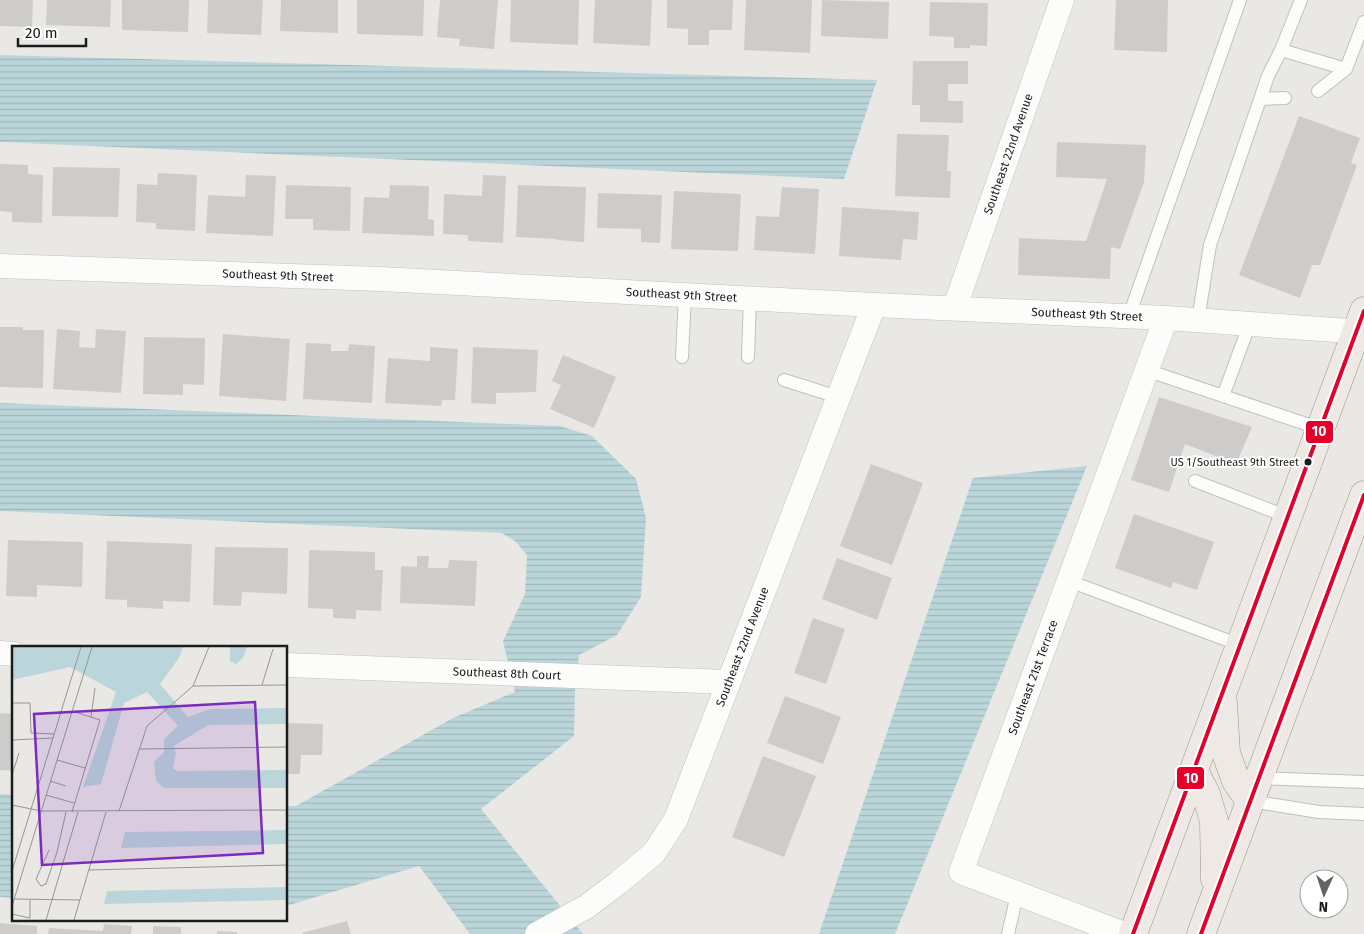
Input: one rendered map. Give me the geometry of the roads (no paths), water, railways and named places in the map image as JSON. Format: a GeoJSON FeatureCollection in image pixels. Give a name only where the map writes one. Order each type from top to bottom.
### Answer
{"type":"FeatureCollection","features":[{"type":"Feature","properties":{"kind":"main road"},"geometry":{"type":"LineString","coordinates":[[1133,934],[1320,429],[1362,324]]}},
{"type":"Feature","properties":{"kind":"main road"},"geometry":{"type":"LineString","coordinates":[[1201,934],[1364,496]]}},
{"type":"Feature","properties":{"kind":"main road"},"geometry":{"type":"LineString","coordinates":[[1223,692],[1226,753],[1236,781],[1254,790]]}},
{"type":"Feature","properties":{"kind":"main road"},"geometry":{"type":"LineString","coordinates":[[1194,771],[1206,794],[1214,821],[1215,895]]}},
{"type":"Feature","properties":{"kind":"street","name":"Southeast 22nd Avenue"},"geometry":{"type":"LineString","coordinates":[[955,307],[1062,0]]}},
{"type":"Feature","properties":{"kind":"street","name":"Southeast 9th Street"},"geometry":{"type":"LineString","coordinates":[[0,266],[382,280],[874,305],[955,307],[1250,324],[1362,324]]}},
{"type":"Feature","properties":{"kind":"street","name":"Southeast 22nd Avenue"},"geometry":{"type":"LineString","coordinates":[[537,934],[586,907],[618,883],[654,853],[676,819],[874,305]]}},
{"type":"Feature","properties":{"kind":"street","name":"Southeast 21st Terrace"},"geometry":{"type":"LineString","coordinates":[[1124,934],[961,872],[1166,318]]}},
{"type":"Feature","properties":{"kind":"street","name":"Southeast 8th Court"},"geometry":{"type":"LineString","coordinates":[[288,665],[728,682]]}},
{"type":"Feature","properties":{"kind":"lane"},"geometry":{"type":"LineString","coordinates":[[1129,316],[1240,0]]}},
{"type":"Feature","properties":{"kind":"lane"},"geometry":{"type":"LineString","coordinates":[[1198,320],[1210,245],[1268,76],[1281,50],[1301,0]]}},
{"type":"Feature","properties":{"kind":"lane"},"geometry":{"type":"LineString","coordinates":[[1318,92],[1346,69],[1364,22]]}},
{"type":"Feature","properties":{"kind":"lane"},"geometry":{"type":"LineString","coordinates":[[1281,50],[1346,69]]}},
{"type":"Feature","properties":{"kind":"lane"},"geometry":{"type":"LineString","coordinates":[[1260,99],[1285,98]]}},
{"type":"Feature","properties":{"kind":"lane"},"geometry":{"type":"LineString","coordinates":[[682,356],[685,295]]}},
{"type":"Feature","properties":{"kind":"lane"},"geometry":{"type":"LineString","coordinates":[[748,357],[750,298]]}},
{"type":"Feature","properties":{"kind":"lane"},"geometry":{"type":"LineString","coordinates":[[1224,396],[1250,324]]}},
{"type":"Feature","properties":{"kind":"lane"},"geometry":{"type":"LineString","coordinates":[[1146,370],[1320,429]]}},
{"type":"Feature","properties":{"kind":"lane"},"geometry":{"type":"LineString","coordinates":[[784,380],[838,398]]}},
{"type":"Feature","properties":{"kind":"lane"},"geometry":{"type":"LineString","coordinates":[[1195,481],[1288,517]]}},
{"type":"Feature","properties":{"kind":"lane"},"geometry":{"type":"LineString","coordinates":[[1068,581],[1240,645]]}},
{"type":"Feature","properties":{"kind":"lane"},"geometry":{"type":"LineString","coordinates":[[1254,790],[1364,782]]}},
{"type":"Feature","properties":{"kind":"lane"},"geometry":{"type":"LineString","coordinates":[[1254,790],[1319,812],[1364,814]]}},
{"type":"Feature","properties":{"kind":"lane"},"geometry":{"type":"LineString","coordinates":[[1008,934],[1017,894]]}},
{"type":"Feature","properties":{"kind":"water"},"geometry":{"type":"Polygon","coordinates":[[[0,55],[877,80],[844,179],[0,142],[0,55]]]}},
{"type":"Feature","properties":{"kind":"water"},"geometry":{"type":"Polygon","coordinates":[[[0,403],[560,426],[592,436],[636,479],[646,518],[641,597],[617,635],[579,655],[575,690],[574,736],[481,809],[583,934],[470,934],[419,866],[288,905],[288,806],[296,806],[453,718],[515,692],[503,641],[525,594],[527,555],[515,541],[502,533],[0,511],[0,403]]]}},
{"type":"Feature","properties":{"kind":"water"},"geometry":{"type":"Polygon","coordinates":[[[1087,466],[895,934],[819,934],[973,478],[1087,466]]]}},
{"type":"Feature","properties":{"kind":"water"},"geometry":{"type":"Polygon","coordinates":[[[0,794],[12,795],[12,898],[0,897],[0,794]]]}},
{"type":"Feature","properties":{"kind":"place","name":"US 1/Southeast 9th Street"},"geometry":{"type":"Point","coordinates":[1308,462]}}]}
